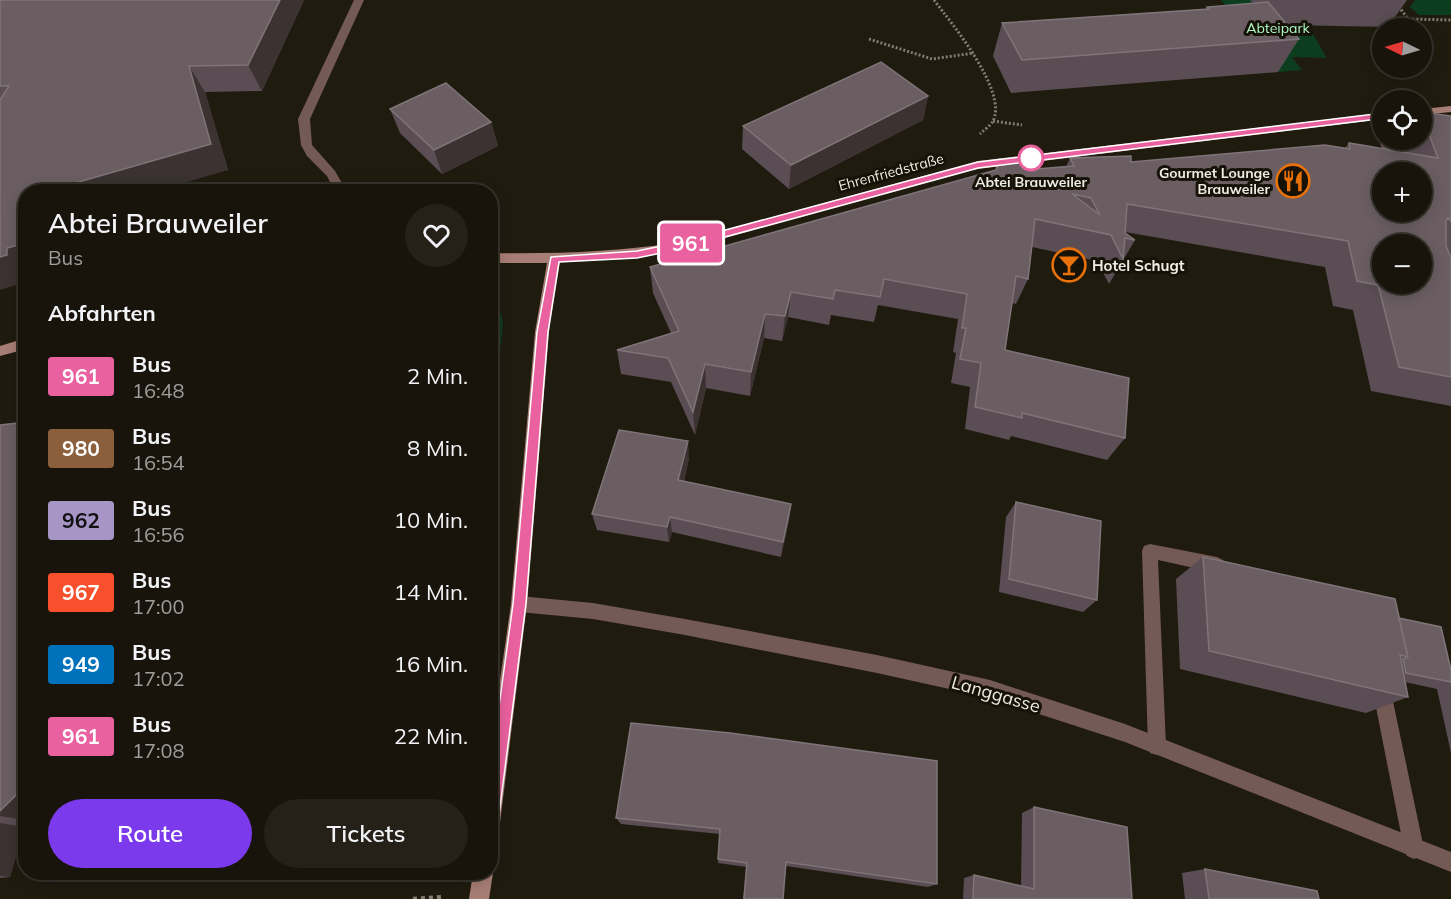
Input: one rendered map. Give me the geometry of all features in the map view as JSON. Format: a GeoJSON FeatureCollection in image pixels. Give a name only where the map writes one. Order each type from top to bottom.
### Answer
{"type":"FeatureCollection","features":[{"type":"Feature","properties":{"kind":"street"},"geometry":{"type":"LineString","coordinates":[[339,184],[309,150],[302,136],[304,119],[358,0]]}},
{"type":"Feature","properties":{"kind":"street"},"geometry":{"type":"LineString","coordinates":[[1432,111],[1451,109]]}},
{"type":"Feature","properties":{"kind":"street","name":"Ehrenfriedstraße"},"geometry":{"type":"LineString","coordinates":[[498,258],[554,259],[637,254],[681,246],[978,165],[1372,117]]}},
{"type":"Feature","properties":{"kind":"street"},"geometry":{"type":"LineString","coordinates":[[498,740],[519,604],[542,332],[554,259]]}},
{"type":"Feature","properties":{"kind":"street"},"geometry":{"type":"LineString","coordinates":[[0,351],[18,345]]}},
{"type":"Feature","properties":{"kind":"street"},"geometry":{"type":"LineString","coordinates":[[1157,746],[1150,551],[1239,570]]}},
{"type":"Feature","properties":{"kind":"street","name":"Langgasse"},"geometry":{"type":"LineString","coordinates":[[519,604],[593,611],[877,664],[990,689],[1157,746],[1414,849],[1451,861]]}},
{"type":"Feature","properties":{"kind":"street"},"geometry":{"type":"LineString","coordinates":[[1379,675],[1414,849]]}},
{"type":"Feature","properties":{"kind":"street"},"geometry":{"type":"LineString","coordinates":[[479,899],[482,880]]}},
{"type":"Feature","properties":{"kind":"path"},"geometry":{"type":"LineString","coordinates":[[934,0],[974,53],[996,101],[993,121],[964,150],[978,165]]}},
{"type":"Feature","properties":{"kind":"path"},"geometry":{"type":"LineString","coordinates":[[1394,0],[1408,20],[1451,20]]}},
{"type":"Feature","properties":{"kind":"path"},"geometry":{"type":"LineString","coordinates":[[869,39],[932,59],[974,53]]}},
{"type":"Feature","properties":{"kind":"path"},"geometry":{"type":"LineString","coordinates":[[993,121],[1022,124]]}},
{"type":"Feature","properties":{"kind":"green space","name":"Abteipark"},"geometry":{"type":"Polygon","coordinates":[[[1221,0],[1293,0],[1327,58],[1292,57],[1302,70],[1278,72],[1221,0]]]}},
{"type":"Feature","properties":{"kind":"green space"},"geometry":{"type":"Polygon","coordinates":[[[1415,0],[1451,0],[1451,15],[1419,15],[1410,7],[1415,0]]]}},
{"type":"Feature","properties":{"kind":"green space"},"geometry":{"type":"Polygon","coordinates":[[[498,304],[503,324],[498,372],[498,304]]]}},
{"type":"Feature","properties":{"kind":"building"},"geometry":{"type":"Polygon","coordinates":[[[0,0],[280,0],[248,65],[189,66],[211,144],[72,184],[18,184],[18,245],[7,248],[7,255],[0,257],[0,100],[9,86],[0,86],[0,0]]]}},
{"type":"Feature","properties":{"kind":"building"},"geometry":{"type":"Polygon","coordinates":[[[1268,2],[1299,39],[1022,60],[1002,23],[1209,9],[1207,7],[1268,2]]]}},
{"type":"Feature","properties":{"kind":"building"},"geometry":{"type":"Polygon","coordinates":[[[881,62],[928,96],[791,165],[743,126],[881,62]]]}},
{"type":"Feature","properties":{"kind":"building"},"geometry":{"type":"Polygon","coordinates":[[[446,83],[491,122],[434,150],[390,109],[446,83]]]}},
{"type":"Feature","properties":{"kind":"building"},"geometry":{"type":"Polygon","coordinates":[[[1432,113],[1451,116],[1451,221],[1448,218],[1446,221],[1446,246],[1451,258],[1451,377],[1399,367],[1380,294],[1432,294],[1432,234],[1372,234],[1372,284],[1357,281],[1348,241],[1127,204],[1125,233],[1135,240],[1125,238],[1123,259],[1111,235],[1035,219],[1028,279],[1016,276],[1005,350],[1129,378],[1125,438],[1022,413],[1022,418],[975,407],[981,363],[960,359],[966,328],[962,328],[967,294],[884,279],[880,297],[835,290],[833,299],[791,292],[785,316],[765,314],[751,372],[705,364],[693,412],[668,358],[617,350],[679,331],[650,267],[996,170],[999,159],[1021,159],[1036,169],[1074,166],[1070,158],[1131,156],[1131,162],[1325,145],[1350,149],[1349,143],[1372,147],[1372,150],[1391,150],[1438,158],[1432,142],[1432,113]],[[1072,194],[1100,215],[1091,198],[1072,194]]]}},
{"type":"Feature","properties":{"kind":"building"},"geometry":{"type":"Polygon","coordinates":[[[18,423],[18,793],[0,811],[0,425],[18,423]]]}},
{"type":"Feature","properties":{"kind":"building"},"geometry":{"type":"Polygon","coordinates":[[[619,430],[688,441],[678,480],[791,504],[783,542],[670,517],[667,527],[592,514],[619,430]]]}},
{"type":"Feature","properties":{"kind":"building"},"geometry":{"type":"Polygon","coordinates":[[[1016,502],[1101,521],[1097,600],[1009,579],[1016,502]]]}},
{"type":"Feature","properties":{"kind":"building"},"geometry":{"type":"Polygon","coordinates":[[[1203,557],[1395,599],[1408,657],[1400,655],[1408,697],[1209,651],[1203,557]]]}},
{"type":"Feature","properties":{"kind":"building"},"geometry":{"type":"Polygon","coordinates":[[[1399,618],[1441,627],[1451,670],[1451,682],[1406,673],[1403,659],[1408,657],[1399,618]]]}},
{"type":"Feature","properties":{"kind":"building"},"geometry":{"type":"Polygon","coordinates":[[[631,723],[730,733],[937,761],[937,884],[786,862],[783,899],[744,899],[747,863],[718,859],[720,829],[616,818],[631,723]]]}},
{"type":"Feature","properties":{"kind":"building"},"geometry":{"type":"Polygon","coordinates":[[[1034,807],[1127,827],[1132,899],[973,899],[974,875],[1034,889],[1034,807]]]}},
{"type":"Feature","properties":{"kind":"building"},"geometry":{"type":"Polygon","coordinates":[[[1205,869],[1317,891],[1319,899],[1209,899],[1205,869]]]}},
{"type":"Feature","properties":{"kind":"bus line","name":"961"},"geometry":{"type":"LineString","coordinates":[[498,771],[519,604],[542,332],[554,259],[637,254],[681,246],[978,165],[1372,117]]}},
{"type":"Feature","properties":{"kind":"place","name":"Abtei Brauweiler"},"geometry":{"type":"Point","coordinates":[1031,158]}},
{"type":"Feature","properties":{"kind":"place","name":"Gourmet Lounge Brauweiler"},"geometry":{"type":"Point","coordinates":[1293,181]}},
{"type":"Feature","properties":{"kind":"place","name":"Hotel Schugt"},"geometry":{"type":"Point","coordinates":[1069,265]}}]}
